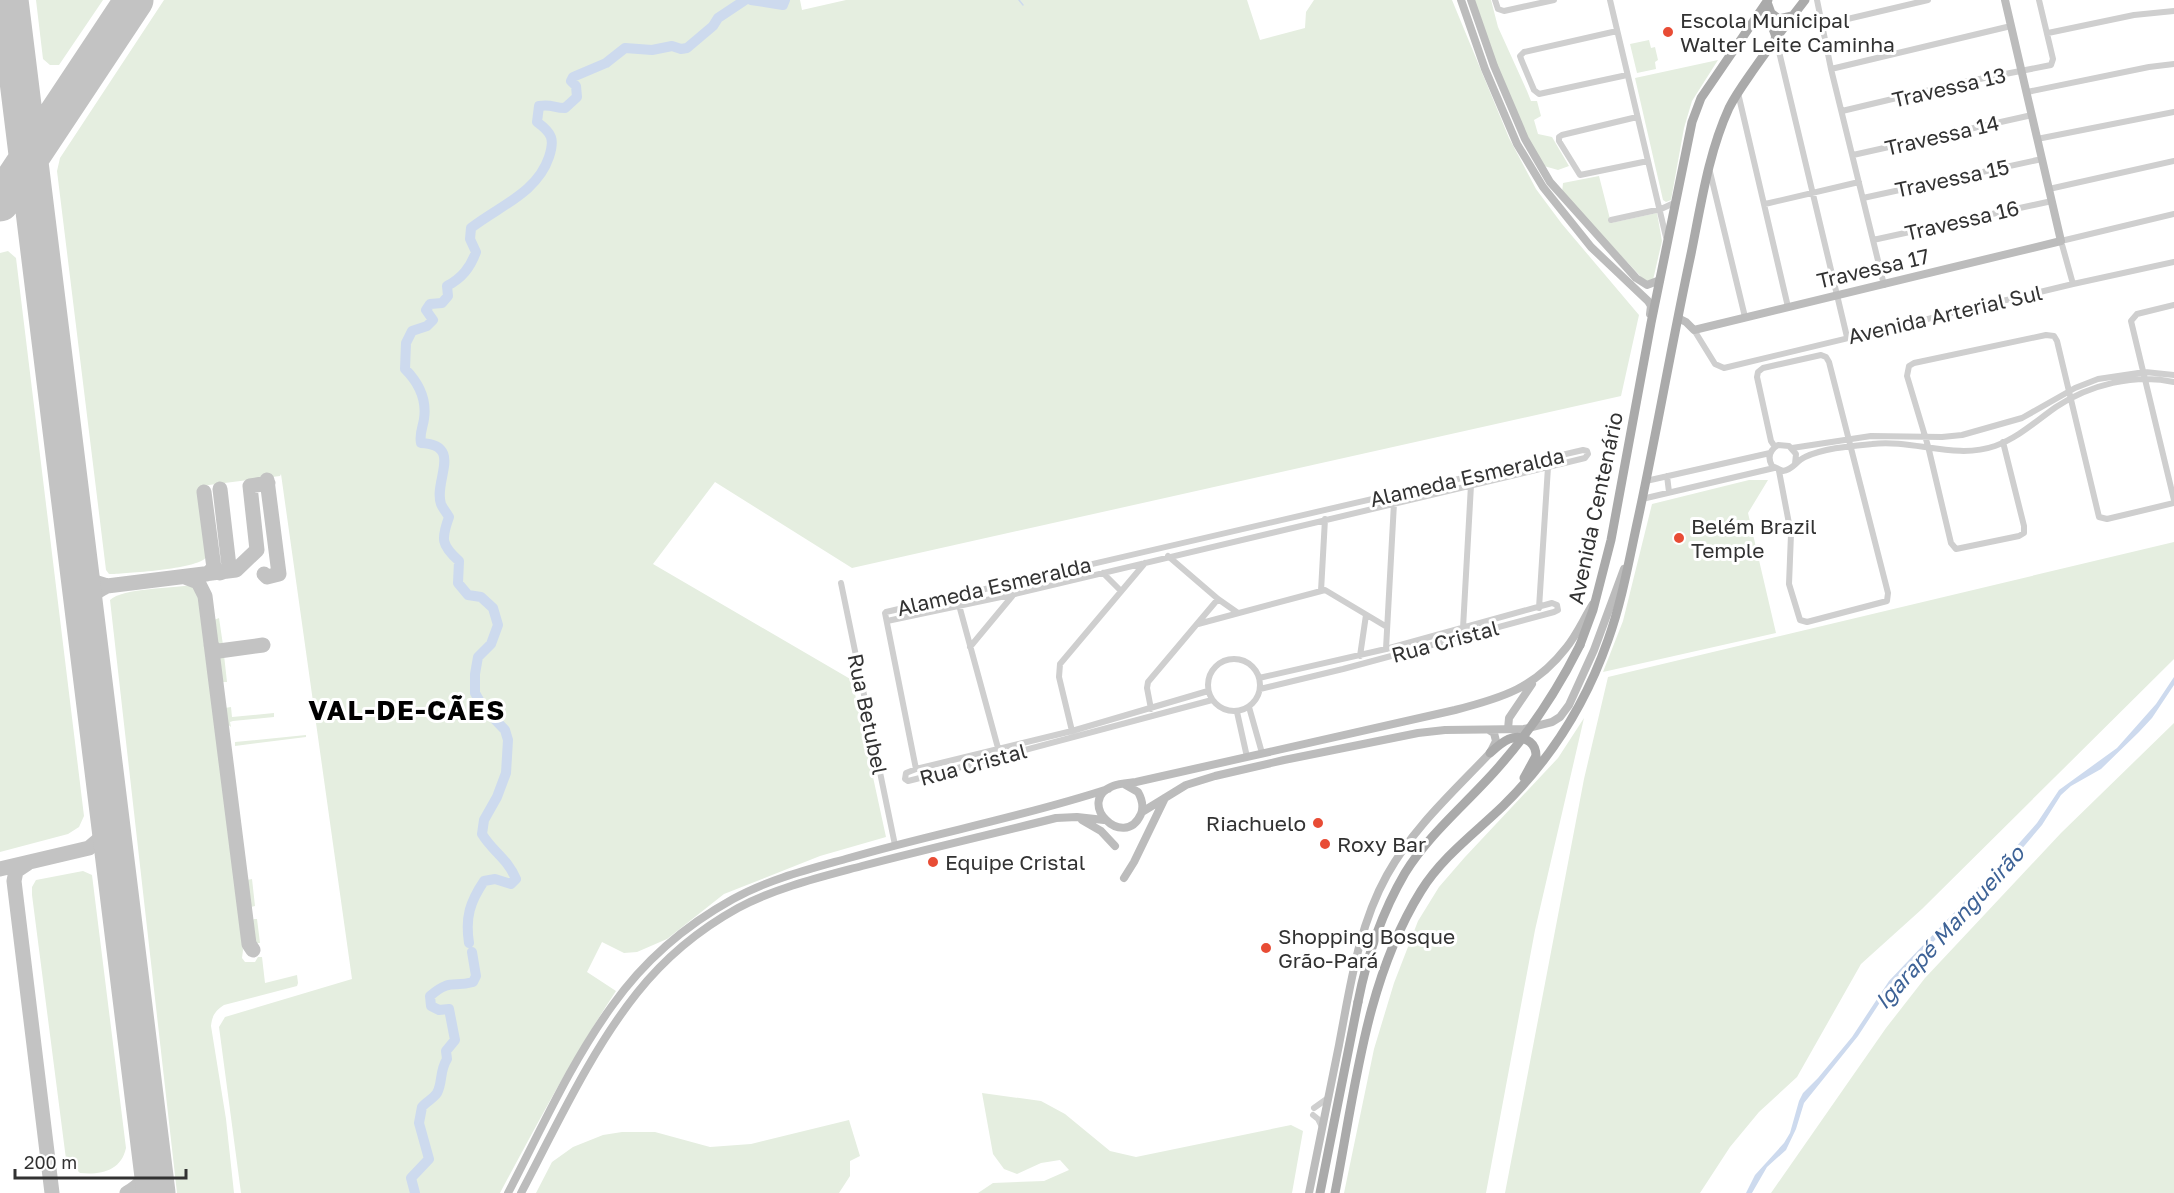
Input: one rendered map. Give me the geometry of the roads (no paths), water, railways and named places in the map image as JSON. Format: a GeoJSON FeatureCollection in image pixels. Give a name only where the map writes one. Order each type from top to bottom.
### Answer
{"type":"FeatureCollection","features":[{"type":"Feature","properties":{"kind":"main road","name":"Avenida Centenário"},"geometry":{"type":"LineString","coordinates":[[1335,1193],[1372,1005],[1383,970],[1396,940],[1420,892],[1431,878],[1457,848],[1540,768],[1567,729],[1583,699],[1608,641],[1619,608],[1709,167],[1719,131],[1738,93],[1804,0]]}},
{"type":"Feature","properties":{"kind":"main road","name":"Avenida Centenário"},"geometry":{"type":"LineString","coordinates":[[1320,1193],[1366,963],[1383,913],[1406,872],[1435,833],[1522,741],[1557,688],[1580,645],[1596,598],[1611,540],[1688,137],[1697,107],[1767,1]]}},
{"type":"Feature","properties":{"kind":"main road"},"geometry":{"type":"LineString","coordinates":[[1767,1],[1771,13],[1779,19],[1792,16]]}},
{"type":"Feature","properties":{"kind":"main road"},"geometry":{"type":"LineString","coordinates":[[1754,21],[1767,20],[1776,38]]}},
{"type":"Feature","properties":{"kind":"main road"},"geometry":{"type":"LineString","coordinates":[[1490,753],[1501,743],[1516,737],[1528,740],[1536,751],[1529,771],[1505,804]]}},
{"type":"Feature","properties":{"kind":"street"},"geometry":{"type":"LineString","coordinates":[[1461,0],[1485,69],[1517,144],[1542,187],[1591,246],[1650,303],[1651,323]]}},
{"type":"Feature","properties":{"kind":"street"},"geometry":{"type":"LineString","coordinates":[[1471,0],[1494,66],[1524,139],[1550,182],[1636,278],[1647,285],[1660,280]]}},
{"type":"Feature","properties":{"kind":"street"},"geometry":{"type":"LineString","coordinates":[[1495,0],[1498,9],[1504,10],[1554,0]]}},
{"type":"Feature","properties":{"kind":"street"},"geometry":{"type":"LineString","coordinates":[[1610,0],[1668,243]]}},
{"type":"Feature","properties":{"kind":"street"},"geometry":{"type":"LineString","coordinates":[[1817,0],[1831,69],[1884,285]]}},
{"type":"Feature","properties":{"kind":"street"},"geometry":{"type":"LineString","coordinates":[[1822,25],[1928,0]]}},
{"type":"Feature","properties":{"kind":"street"},"geometry":{"type":"LineString","coordinates":[[2005,0],[2073,284]]}},
{"type":"Feature","properties":{"kind":"street"},"geometry":{"type":"LineString","coordinates":[[2039,0],[2048,33],[2134,15],[2174,11]]}},
{"type":"Feature","properties":{"kind":"street"},"geometry":{"type":"LineString","coordinates":[[1831,69],[2012,26]]}},
{"type":"Feature","properties":{"kind":"street"},"geometry":{"type":"LineString","coordinates":[[1617,31],[1524,52],[1520,56],[1534,90],[1539,94],[1627,75]]}},
{"type":"Feature","properties":{"kind":"street","name":"Travessa 13"},"geometry":{"type":"LineString","coordinates":[[1842,111],[1964,82],[2050,66],[2053,59],[2048,33]]}},
{"type":"Feature","properties":{"kind":"street"},"geometry":{"type":"LineString","coordinates":[[1776,38],[1846,337]]}},
{"type":"Feature","properties":{"kind":"street"},"geometry":{"type":"LineString","coordinates":[[2027,92],[2174,64]]}},
{"type":"Feature","properties":{"kind":"street"},"geometry":{"type":"LineString","coordinates":[[1738,93],[1788,307]]}},
{"type":"Feature","properties":{"kind":"street"},"geometry":{"type":"LineString","coordinates":[[2037,139],[2174,112]]}},
{"type":"Feature","properties":{"kind":"street","name":"Travessa 14"},"geometry":{"type":"LineString","coordinates":[[1853,155],[2032,115]]}},
{"type":"Feature","properties":{"kind":"street"},"geometry":{"type":"LineString","coordinates":[[1637,117],[1562,135],[1559,141],[1580,175],[1648,161]]}},
{"type":"Feature","properties":{"kind":"street","name":"Travessa 15"},"geometry":{"type":"LineString","coordinates":[[1863,198],[2042,159]]}},
{"type":"Feature","properties":{"kind":"street"},"geometry":{"type":"LineString","coordinates":[[2049,189],[2174,161]]}},
{"type":"Feature","properties":{"kind":"street"},"geometry":{"type":"LineString","coordinates":[[1709,167],[1745,317]]}},
{"type":"Feature","properties":{"kind":"street"},"geometry":{"type":"LineString","coordinates":[[1765,204],[1859,182]]}},
{"type":"Feature","properties":{"kind":"street","name":"Travessa 16"},"geometry":{"type":"LineString","coordinates":[[1873,240],[2052,201]]}},
{"type":"Feature","properties":{"kind":"street"},"geometry":{"type":"LineString","coordinates":[[1611,220],[1661,209],[1674,203]]}},
{"type":"Feature","properties":{"kind":"street"},"geometry":{"type":"LineString","coordinates":[[2061,241],[2174,214]]}},
{"type":"Feature","properties":{"kind":"street","name":"Travessa 17"},"geometry":{"type":"LineString","coordinates":[[1694,330],[2061,241]]}},
{"type":"Feature","properties":{"kind":"street","name":"Avenida Arterial Sul"},"geometry":{"type":"LineString","coordinates":[[1694,330],[1721,368],[2174,262]]}},
{"type":"Feature","properties":{"kind":"street"},"geometry":{"type":"LineString","coordinates":[[2003,442],[2024,532],[2019,536],[1959,550],[1954,548],[1907,369],[1914,363],[2052,336],[2057,341],[2099,517],[2107,519],[2174,501],[2132,318],[2138,314],[2174,305]]}},
{"type":"Feature","properties":{"kind":"street"},"geometry":{"type":"LineString","coordinates":[[1678,318],[1694,330]]}},
{"type":"Feature","properties":{"kind":"street"},"geometry":{"type":"LineString","coordinates":[[1821,355],[1829,360],[1850,443],[1888,593],[1887,601],[1879,605],[1804,622],[1800,620],[1789,584],[1791,534],[1777,470],[1769,460],[1773,450],[1757,373],[1763,368],[1821,355]]}},
{"type":"Feature","properties":{"kind":"street"},"geometry":{"type":"LineString","coordinates":[[1642,498],[1750,474],[1786,471],[1806,456],[1880,436],[1925,438],[1962,435],[2004,424],[2039,410],[2098,379],[2145,372],[2174,375]]}},
{"type":"Feature","properties":{"kind":"street"},"geometry":{"type":"LineString","coordinates":[[1646,481],[1746,459],[1782,445],[1792,448],[1850,443],[1897,443],[1964,452],[1984,449],[2017,436],[2071,395],[2101,386],[2147,380],[2174,382]]}},
{"type":"Feature","properties":{"kind":"street"},"geometry":{"type":"LineString","coordinates":[[1792,448],[1796,458],[1795,464]]}},
{"type":"Feature","properties":{"kind":"street","name":"Alameda Esmeralda"},"geometry":{"type":"LineString","coordinates":[[1584,449],[1588,454],[1585,458],[1548,467],[1015,594],[887,621],[885,612],[968,592],[1584,449]]}},
{"type":"Feature","properties":{"kind":"street"},"geometry":{"type":"LineString","coordinates":[[1746,459],[1750,474]]}},
{"type":"Feature","properties":{"kind":"street"},"geometry":{"type":"LineString","coordinates":[[1511,467],[1511,476]]}},
{"type":"Feature","properties":{"kind":"street"},"geometry":{"type":"LineString","coordinates":[[1539,608],[1548,467]]}},
{"type":"Feature","properties":{"kind":"street"},"geometry":{"type":"LineString","coordinates":[[1667,476],[1669,492]]}},
{"type":"Feature","properties":{"kind":"street"},"geometry":{"type":"LineString","coordinates":[[1435,484],[1435,493]]}},
{"type":"Feature","properties":{"kind":"street"},"geometry":{"type":"LineString","coordinates":[[1463,628],[1471,485]]}},
{"type":"Feature","properties":{"kind":"street"},"geometry":{"type":"LineString","coordinates":[[1361,501],[1361,510]]}},
{"type":"Feature","properties":{"kind":"street"},"geometry":{"type":"LineString","coordinates":[[1386,649],[1394,503]]}},
{"type":"Feature","properties":{"kind":"street"},"geometry":{"type":"LineString","coordinates":[[1288,518],[1290,527]]}},
{"type":"Feature","properties":{"kind":"street"},"geometry":{"type":"LineString","coordinates":[[1321,591],[1325,519]]}},
{"type":"Feature","properties":{"kind":"street"},"geometry":{"type":"LineString","coordinates":[[1179,544],[1182,553]]}},
{"type":"Feature","properties":{"kind":"street","name":"Avenida Centenário"},"geometry":{"type":"LineString","coordinates":[[1508,729],[1533,728],[1552,722],[1560,717],[1569,705],[1594,650],[1631,550]]}},
{"type":"Feature","properties":{"kind":"street"},"geometry":{"type":"LineString","coordinates":[[1168,556],[1238,613]]}},
{"type":"Feature","properties":{"kind":"street"},"geometry":{"type":"LineString","coordinates":[[1072,731],[1059,677],[1060,664],[1145,562]]}},
{"type":"Feature","properties":{"kind":"street"},"geometry":{"type":"LineString","coordinates":[[1091,564],[1093,575]]}},
{"type":"Feature","properties":{"kind":"street"},"geometry":{"type":"LineString","coordinates":[[1103,573],[1121,591]]}},
{"type":"Feature","properties":{"kind":"street","name":"Rua Betubel"},"geometry":{"type":"LineString","coordinates":[[841,583],[895,845]]}},
{"type":"Feature","properties":{"kind":"street"},"geometry":{"type":"LineString","coordinates":[[1198,624],[1321,591],[1329,591],[1387,627]]}},
{"type":"Feature","properties":{"kind":"street"},"geometry":{"type":"LineString","coordinates":[[968,592],[971,602]]}},
{"type":"Feature","properties":{"kind":"street"},"geometry":{"type":"LineString","coordinates":[[970,646],[1015,594]]}},
{"type":"Feature","properties":{"kind":"street"},"geometry":{"type":"LineString","coordinates":[[521,1193],[584,1075],[618,1017],[638,991],[661,967],[711,925],[745,905],[767,895],[830,874],[890,862],[1056,818],[1077,817],[1104,820],[1112,825],[1123,827],[1134,823],[1142,812],[1186,785],[1291,758],[1418,733],[1508,729],[1509,718],[1534,681],[1568,646],[1596,598]]}},
{"type":"Feature","properties":{"kind":"street"},"geometry":{"type":"LineString","coordinates":[[1151,709],[1148,682],[1218,599]]}},
{"type":"Feature","properties":{"kind":"street","name":"Rua Cristal"},"geometry":{"type":"LineString","coordinates":[[1260,678],[1386,649],[1430,641],[1505,625],[1554,612],[1557,607],[1554,603],[1463,628],[1430,641],[1342,669],[1260,688]]}},
{"type":"Feature","properties":{"kind":"street"},"geometry":{"type":"LineString","coordinates":[[959,605],[998,748]]}},
{"type":"Feature","properties":{"kind":"street"},"geometry":{"type":"LineString","coordinates":[[1360,656],[1366,615]]}},
{"type":"Feature","properties":{"kind":"street"},"geometry":{"type":"LineString","coordinates":[[1504,617],[1505,625]]}},
{"type":"Feature","properties":{"kind":"street"},"geometry":{"type":"LineString","coordinates":[[887,621],[916,769]]}},
{"type":"Feature","properties":{"kind":"street"},"geometry":{"type":"LineString","coordinates":[[1232,659],[1249,664],[1256,670],[1260,678],[1260,688],[1258,696],[1249,707],[1237,712],[1223,709],[1212,700],[1208,691],[1208,682],[1210,674],[1223,661],[1232,659]]}},
{"type":"Feature","properties":{"kind":"street"},"geometry":{"type":"LineString","coordinates":[[1341,660],[1342,669]]}},
{"type":"Feature","properties":{"kind":"street"},"geometry":{"type":"LineString","coordinates":[[508,1193],[589,1040],[629,985],[669,943],[735,898],[769,883],[895,845],[1066,803],[1118,784],[1486,702],[1534,681]]}},
{"type":"Feature","properties":{"kind":"street","name":"Rua Cristal"},"geometry":{"type":"LineString","coordinates":[[1208,691],[1113,723],[960,768],[906,780],[906,773],[916,769],[998,748],[1113,723],[1212,700]]}},
{"type":"Feature","properties":{"kind":"street"},"geometry":{"type":"LineString","coordinates":[[1249,707],[1262,753]]}},
{"type":"Feature","properties":{"kind":"street"},"geometry":{"type":"LineString","coordinates":[[1237,712],[1247,757]]}},
{"type":"Feature","properties":{"kind":"street"},"geometry":{"type":"LineString","coordinates":[[1309,1193],[1349,988],[1374,902],[1387,875],[1413,836],[1490,753],[1496,741],[1494,733],[1489,730]]}},
{"type":"Feature","properties":{"kind":"street"},"geometry":{"type":"LineString","coordinates":[[1291,758],[1296,753],[1307,750],[1307,746],[1303,743]]}},
{"type":"Feature","properties":{"kind":"street"},"geometry":{"type":"LineString","coordinates":[[957,759],[960,768]]}},
{"type":"Feature","properties":{"kind":"street"},"geometry":{"type":"LineString","coordinates":[[1124,784],[1134,788],[1140,796],[1142,812]]}},
{"type":"Feature","properties":{"kind":"street"},"geometry":{"type":"LineString","coordinates":[[1104,820],[1099,803],[1103,793],[1108,789]]}},
{"type":"Feature","properties":{"kind":"street"},"geometry":{"type":"LineString","coordinates":[[1124,878],[1165,797]]}},
{"type":"Feature","properties":{"kind":"street"},"geometry":{"type":"LineString","coordinates":[[1077,817],[1097,828],[1115,846]]}},
{"type":"Feature","properties":{"kind":"street"},"geometry":{"type":"LineString","coordinates":[[1322,1127],[1314,1111],[1329,1097]]}},
{"type":"Feature","properties":{"kind":"water"},"geometry":{"type":"Polygon","coordinates":[[[2174,677],[2174,685],[2152,718],[2101,769],[2071,786],[2061,795],[2042,825],[2020,851],[2013,865],[1998,875],[1890,987],[1858,1036],[1804,1103],[1796,1129],[1786,1150],[1767,1167],[1752,1193],[1746,1193],[1755,1175],[1790,1133],[1803,1093],[1852,1037],[1889,981],[1986,879],[2010,862],[2014,849],[2037,823],[2059,790],[2117,748],[2156,704],[2174,677]]]}},
{"type":"Feature","properties":{"kind":"waterway"},"geometry":{"type":"LineString","coordinates":[[469,943],[470,910],[484,881],[495,879],[511,884],[516,879],[482,834],[484,820],[497,797],[506,773],[508,740],[505,730],[483,707],[475,693],[478,657],[491,644],[498,625],[493,608],[481,597],[468,595],[458,583],[459,561],[444,541],[449,517],[441,504],[440,495],[444,457],[441,450],[434,445],[421,443],[425,412],[423,398],[418,385],[405,369],[406,343],[412,331],[427,326],[433,320],[426,310],[430,304],[442,303],[448,296],[447,286],[457,280],[471,263],[476,252],[470,239],[471,228],[516,198],[536,180],[543,169],[549,157],[552,141],[549,133],[537,122],[539,106],[565,108],[577,97],[576,86],[571,81],[573,77],[606,63],[625,48],[652,50],[672,46],[687,48],[713,26],[718,18],[745,0]]}},
{"type":"Feature","properties":{"kind":"waterway"},"geometry":{"type":"LineString","coordinates":[[751,0],[783,5],[785,0]]}},
{"type":"Feature","properties":{"kind":"waterway"},"geometry":{"type":"LineString","coordinates":[[1019,0],[1023,5]]}},
{"type":"Feature","properties":{"kind":"waterway"},"geometry":{"type":"LineString","coordinates":[[415,1193],[411,1178],[429,1159],[419,1123],[422,1107],[437,1093],[447,1059],[446,1051],[455,1040],[449,1009],[439,1010],[431,1006],[430,996],[448,985],[473,982],[476,976],[472,952]]}},
{"type":"Feature","properties":{"kind":"place","name":"Escola Municipal Walter Leite Caminha"},"geometry":{"type":"Point","coordinates":[1668,32]}},
{"type":"Feature","properties":{"kind":"place","name":"Belém Brazil Temple"},"geometry":{"type":"Point","coordinates":[1679,538]}},
{"type":"Feature","properties":{"kind":"place","name":"Riachuelo"},"geometry":{"type":"Point","coordinates":[1318,823]}},
{"type":"Feature","properties":{"kind":"place","name":"Roxy Bar"},"geometry":{"type":"Point","coordinates":[1325,844]}},
{"type":"Feature","properties":{"kind":"place","name":"Equipe Cristal"},"geometry":{"type":"Point","coordinates":[933,862]}},
{"type":"Feature","properties":{"kind":"place","name":"Shopping Bosque Grão-Pará"},"geometry":{"type":"Point","coordinates":[1266,948]}},
{"type":"Feature","properties":{"kind":"district","name":"VAL-DE-CÃES"},"geometry":{"type":"Point","coordinates":[407,710]}},
{"type":"Feature","properties":{"kind":"water label","name":"Igarapé Mangueirão"},"geometry":{"type":"Point","coordinates":[1949,927]}}]}
